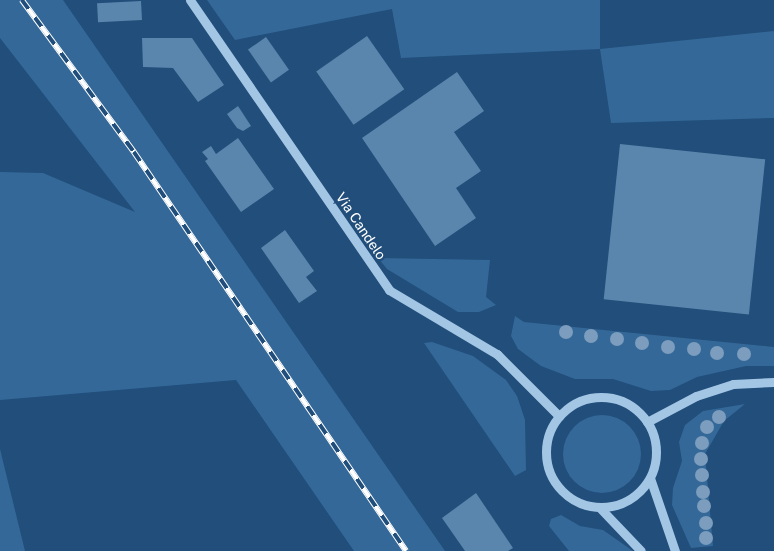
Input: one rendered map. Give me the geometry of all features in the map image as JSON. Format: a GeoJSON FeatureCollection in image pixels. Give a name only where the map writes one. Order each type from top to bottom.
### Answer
{"type":"FeatureCollection","features":[{"type":"Feature","properties":{"kind":"street","name":"Via Candelo"},"geometry":{"type":"LineString","coordinates":[[190,0],[389,290],[497,354],[559,416]]}},
{"type":"Feature","properties":{"kind":"street"},"geometry":{"type":"LineString","coordinates":[[647,422],[706,393],[733,384],[774,382]]}},
{"type":"Feature","properties":{"kind":"street"},"geometry":{"type":"LineString","coordinates":[[641,551],[600,508],[567,496],[548,466],[550,431],[559,416],[580,402],[605,397],[636,410],[647,422],[656,450],[650,478],[675,551]]}},
{"type":"Feature","properties":{"kind":"street"},"geometry":{"type":"LineString","coordinates":[[600,508],[629,500],[650,478]]}},
{"type":"Feature","properties":{"kind":"shaded area"},"geometry":{"type":"Polygon","coordinates":[[[0,0],[63,0],[445,551],[354,551],[236,380],[0,400],[0,172],[43,173],[135,212],[0,38],[0,0]]]}},
{"type":"Feature","properties":{"kind":"shaded area"},"geometry":{"type":"Polygon","coordinates":[[[207,0],[600,0],[600,49],[401,58],[392,9],[235,40],[207,0]]]}},
{"type":"Feature","properties":{"kind":"shaded area"},"geometry":{"type":"Polygon","coordinates":[[[774,31],[774,118],[611,123],[600,49],[774,31]]]}},
{"type":"Feature","properties":{"kind":"shaded area"},"geometry":{"type":"Polygon","coordinates":[[[378,258],[490,260],[486,297],[496,305],[479,312],[458,312],[387,269],[378,258]]]}},
{"type":"Feature","properties":{"kind":"shaded area"},"geometry":{"type":"Polygon","coordinates":[[[515,316],[524,322],[774,347],[774,366],[746,366],[697,377],[670,390],[651,391],[613,379],[575,379],[541,366],[518,349],[511,336],[515,316]]]}},
{"type":"Feature","properties":{"kind":"shaded area"},"geometry":{"type":"Polygon","coordinates":[[[432,342],[473,356],[506,380],[517,396],[525,420],[526,470],[515,476],[424,343],[432,342]]]}},
{"type":"Feature","properties":{"kind":"shaded area"},"geometry":{"type":"Polygon","coordinates":[[[745,404],[724,421],[705,454],[713,546],[691,548],[672,505],[673,488],[682,461],[679,442],[685,425],[703,411],[745,404]]]}},
{"type":"Feature","properties":{"kind":"shaded area"},"geometry":{"type":"Polygon","coordinates":[[[594,415],[610,415],[624,421],[635,432],[641,446],[641,462],[635,476],[624,487],[610,493],[594,493],[580,487],[569,476],[563,462],[563,446],[569,432],[580,421],[594,415]]]}},
{"type":"Feature","properties":{"kind":"shaded area"},"geometry":{"type":"Polygon","coordinates":[[[0,449],[25,551],[0,551],[0,449]]]}},
{"type":"Feature","properties":{"kind":"shaded area"},"geometry":{"type":"Polygon","coordinates":[[[561,515],[580,526],[603,530],[633,551],[569,551],[549,526],[551,519],[561,515]]]}},
{"type":"Feature","properties":{"kind":"building"},"geometry":{"type":"Polygon","coordinates":[[[141,1],[142,20],[98,22],[97,3],[141,1]]]}},
{"type":"Feature","properties":{"kind":"building"},"geometry":{"type":"Polygon","coordinates":[[[367,36],[404,89],[353,125],[316,72],[367,36]]]}},
{"type":"Feature","properties":{"kind":"building"},"geometry":{"type":"Polygon","coordinates":[[[266,37],[289,70],[271,82],[248,50],[266,37]]]}},
{"type":"Feature","properties":{"kind":"building"},"geometry":{"type":"Polygon","coordinates":[[[142,38],[192,38],[224,85],[198,102],[173,68],[143,67],[142,38]]]}},
{"type":"Feature","properties":{"kind":"building"},"geometry":{"type":"Polygon","coordinates":[[[457,72],[484,111],[454,132],[481,171],[456,188],[476,218],[435,246],[362,138],[457,72]]]}},
{"type":"Feature","properties":{"kind":"building"},"geometry":{"type":"Polygon","coordinates":[[[238,106],[251,126],[243,131],[237,128],[227,114],[238,106]]]}},
{"type":"Feature","properties":{"kind":"building"},"geometry":{"type":"Polygon","coordinates":[[[238,138],[274,189],[241,212],[205,161],[208,159],[202,152],[211,146],[216,154],[238,138]]]}},
{"type":"Feature","properties":{"kind":"building"},"geometry":{"type":"Polygon","coordinates":[[[620,144],[765,159],[749,314],[604,299],[620,144]]]}},
{"type":"Feature","properties":{"kind":"building"},"geometry":{"type":"Polygon","coordinates":[[[285,230],[314,271],[306,277],[317,291],[299,303],[261,248],[285,230]]]}},
{"type":"Feature","properties":{"kind":"building"},"geometry":{"type":"Polygon","coordinates":[[[476,493],[513,548],[508,551],[465,551],[442,518],[476,493]]]}},
{"type":"Feature","properties":{"kind":"railway"},"geometry":{"type":"LineString","coordinates":[[22,0],[134,152],[406,551]]}}]}
